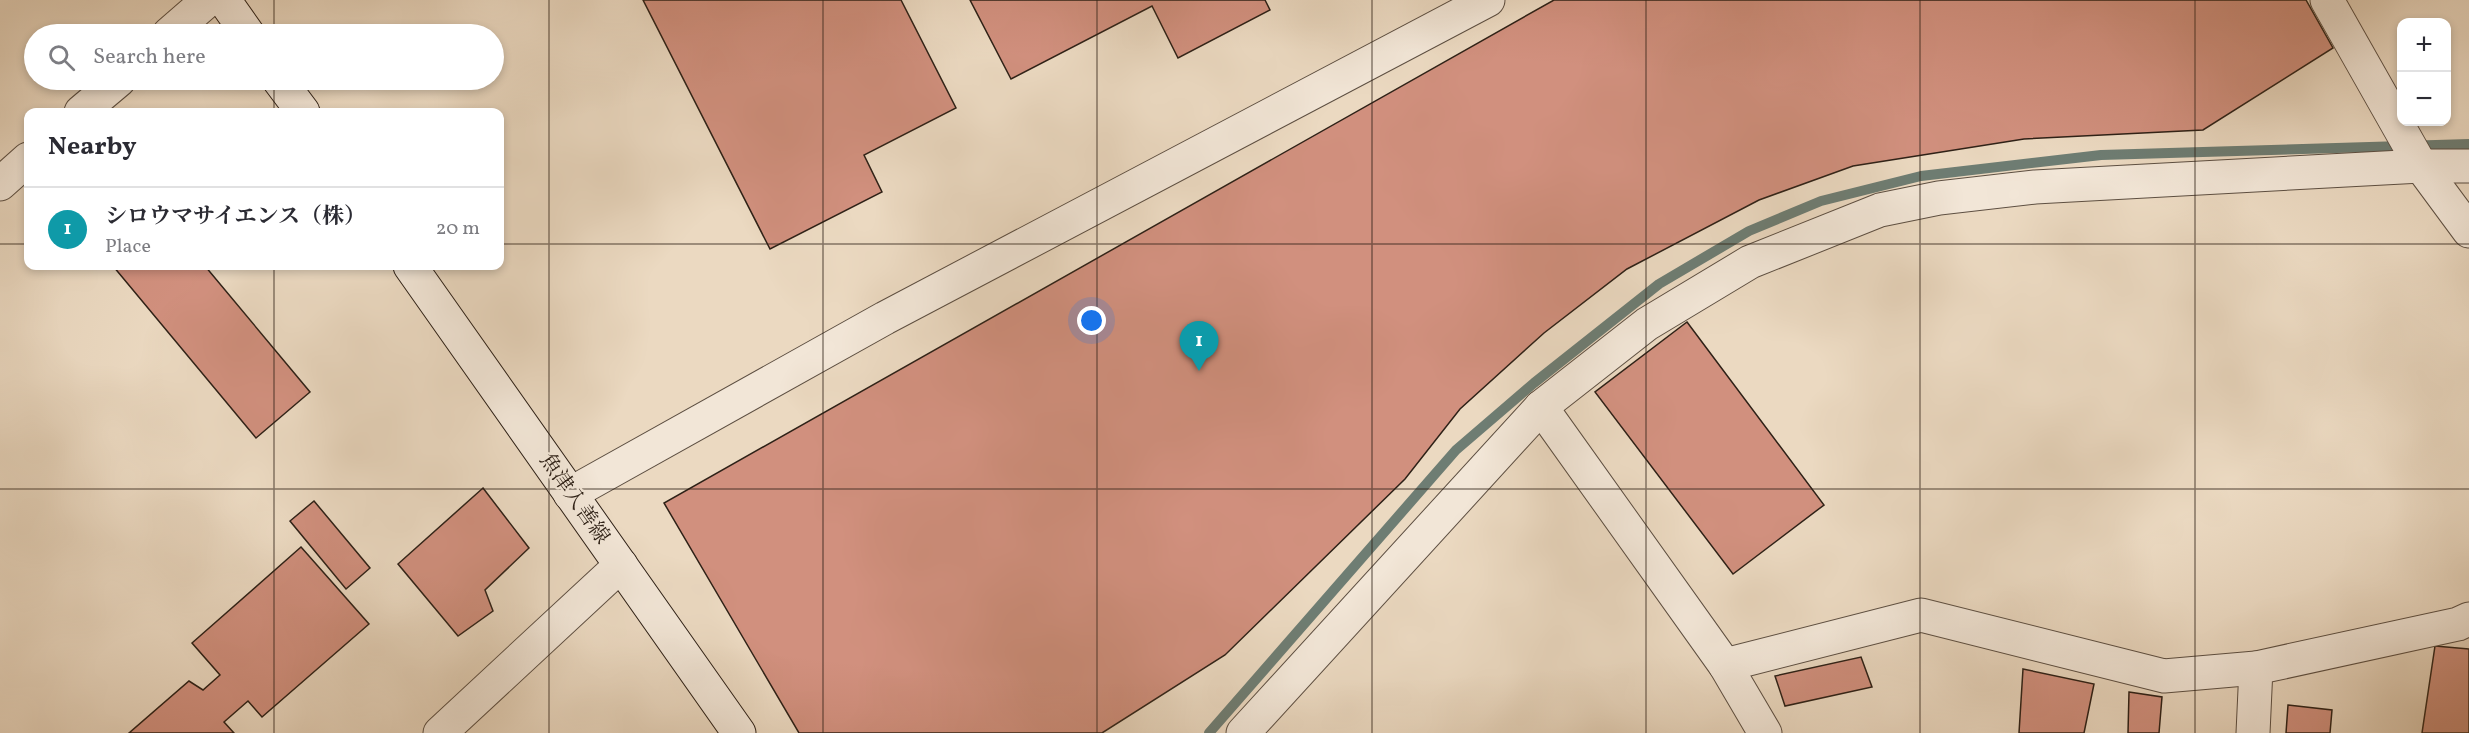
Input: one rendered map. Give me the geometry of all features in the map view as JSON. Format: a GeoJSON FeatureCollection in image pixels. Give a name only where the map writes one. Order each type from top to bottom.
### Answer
{"type":"FeatureCollection","features":[{"type":"Feature","properties":{"kind":"street"},"geometry":{"type":"LineString","coordinates":[[180,24],[208,0]]}},
{"type":"Feature","properties":{"kind":"street"},"geometry":{"type":"LineString","coordinates":[[224,0],[241,24]]}},
{"type":"Feature","properties":{"kind":"street"},"geometry":{"type":"LineString","coordinates":[[570,494],[885,318],[1488,0]]}},
{"type":"Feature","properties":{"kind":"street"},"geometry":{"type":"LineString","coordinates":[[2327,0],[2421,166],[2469,231]]}},
{"type":"Feature","properties":{"kind":"street"},"geometry":{"type":"LineString","coordinates":[[86,108],[106,90]]}},
{"type":"Feature","properties":{"kind":"street"},"geometry":{"type":"LineString","coordinates":[[286,90],[300,108]]}},
{"type":"Feature","properties":{"kind":"street"},"geometry":{"type":"LineString","coordinates":[[0,184],[24,163]]}},
{"type":"Feature","properties":{"kind":"street"},"geometry":{"type":"LineString","coordinates":[[1243,733],[1541,407],[1647,324],[1750,262],[1880,210],[1939,198],[2035,186],[2421,166],[2469,166]]}},
{"type":"Feature","properties":{"kind":"street","name":"魚津入善線"},"geometry":{"type":"LineString","coordinates":[[413,270],[739,733]]}},
{"type":"Feature","properties":{"kind":"street"},"geometry":{"type":"LineString","coordinates":[[1541,407],[1725,665],[1765,733]]}},
{"type":"Feature","properties":{"kind":"street"},"geometry":{"type":"LineString","coordinates":[[440,733],[621,565]]}},
{"type":"Feature","properties":{"kind":"street"},"geometry":{"type":"LineString","coordinates":[[1725,665],[1921,615],[2164,676],[2256,669],[2458,624],[2469,619]]}},
{"type":"Feature","properties":{"kind":"street"},"geometry":{"type":"LineString","coordinates":[[2253,733],[2256,669]]}},
{"type":"Feature","properties":{"kind":"building"},"geometry":{"type":"Polygon","coordinates":[[[643,0],[901,0],[956,108],[864,155],[882,192],[770,249],[643,0]]]}},
{"type":"Feature","properties":{"kind":"building"},"geometry":{"type":"Polygon","coordinates":[[[970,0],[1265,0],[1270,10],[1178,58],[1152,6],[1011,79],[970,0]]]}},
{"type":"Feature","properties":{"kind":"building"},"geometry":{"type":"Polygon","coordinates":[[[1554,0],[2306,0],[2333,48],[2203,130],[2024,139],[1853,166],[1759,200],[1627,269],[1544,333],[1460,409],[1405,479],[1225,655],[1102,733],[799,733],[664,503],[1554,0]]]}},
{"type":"Feature","properties":{"kind":"building"},"geometry":{"type":"Polygon","coordinates":[[[116,270],[208,270],[310,392],[256,438],[116,270]]]}},
{"type":"Feature","properties":{"kind":"building"},"geometry":{"type":"Polygon","coordinates":[[[1687,322],[1824,505],[1733,574],[1595,392],[1687,322]]]}},
{"type":"Feature","properties":{"kind":"building"},"geometry":{"type":"Polygon","coordinates":[[[483,488],[529,548],[485,590],[493,611],[458,636],[398,564],[483,488]]]}},
{"type":"Feature","properties":{"kind":"building"},"geometry":{"type":"Polygon","coordinates":[[[314,501],[370,568],[346,589],[290,521],[314,501]]]}},
{"type":"Feature","properties":{"kind":"building"},"geometry":{"type":"Polygon","coordinates":[[[301,547],[369,624],[262,717],[248,701],[224,722],[234,733],[129,733],[189,681],[203,690],[220,675],[192,643],[301,547]]]}},
{"type":"Feature","properties":{"kind":"building"},"geometry":{"type":"Polygon","coordinates":[[[2435,646],[2469,649],[2469,733],[2422,733],[2435,646]]]}},
{"type":"Feature","properties":{"kind":"building"},"geometry":{"type":"Polygon","coordinates":[[[1861,657],[1872,687],[1785,706],[1775,676],[1861,657]]]}},
{"type":"Feature","properties":{"kind":"building"},"geometry":{"type":"Polygon","coordinates":[[[2023,669],[2094,684],[2084,733],[2019,733],[2023,669]]]}},
{"type":"Feature","properties":{"kind":"building"},"geometry":{"type":"Polygon","coordinates":[[[2129,692],[2162,697],[2159,733],[2128,733],[2129,692]]]}},
{"type":"Feature","properties":{"kind":"building"},"geometry":{"type":"Polygon","coordinates":[[[2288,705],[2332,710],[2330,733],[2286,733],[2288,705]]]}},
{"type":"Feature","properties":{"kind":"waterway"},"geometry":{"type":"LineString","coordinates":[[1209,733],[1456,450],[1534,383],[1659,284],[1749,231],[1821,201],[1921,176],[2101,155],[2469,144]]}},
{"type":"Feature","properties":{"kind":"place","name":"シロウマサイエンス（株）"},"geometry":{"type":"Point","coordinates":[1199,371]}}]}
